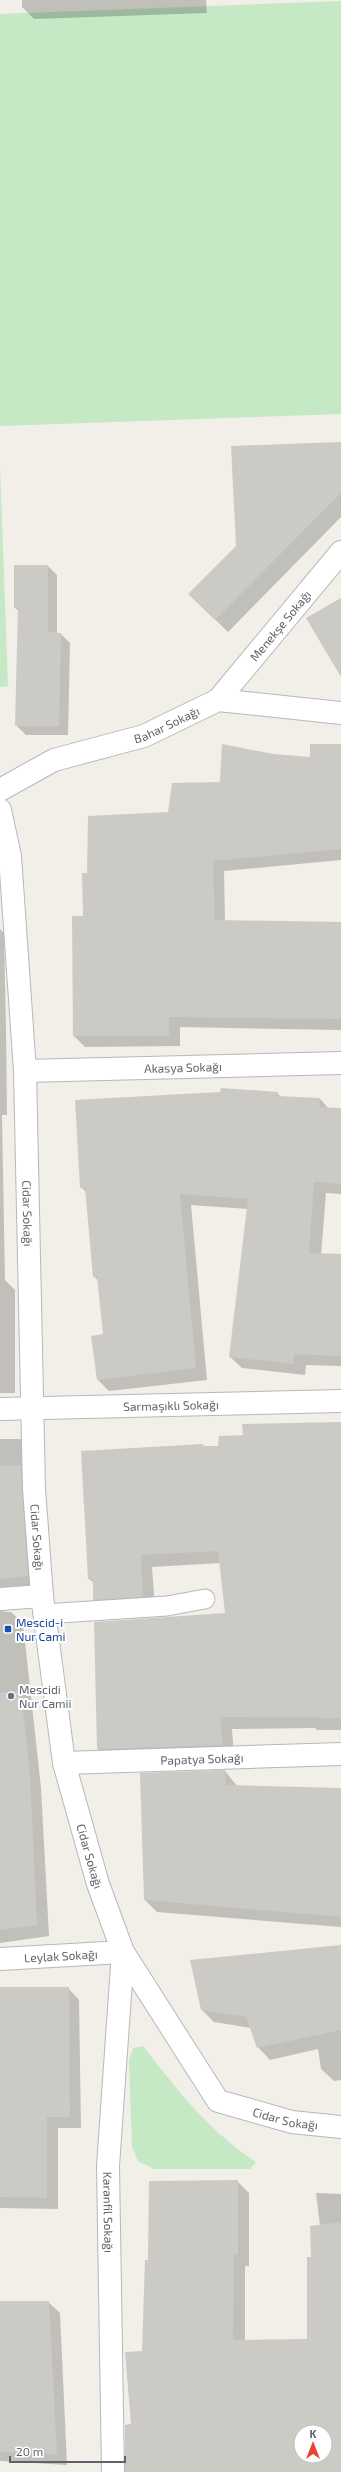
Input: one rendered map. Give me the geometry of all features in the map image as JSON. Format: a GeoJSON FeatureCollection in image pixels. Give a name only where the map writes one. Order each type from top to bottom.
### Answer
{"type":"FeatureCollection","features":[{"type":"Feature","properties":{"kind":"street","name":"Menekşe Sokağı"},"geometry":{"type":"LineString","coordinates":[[218,700],[341,552]]}},
{"type":"Feature","properties":{"kind":"street"},"geometry":{"type":"LineString","coordinates":[[218,700],[341,713]]}},
{"type":"Feature","properties":{"kind":"street","name":"Bahar Sokağı"},"geometry":{"type":"LineString","coordinates":[[0,790],[54,760],[144,736],[218,700]]}},
{"type":"Feature","properties":{"kind":"street","name":"Cidar Sokağı"},"geometry":{"type":"LineString","coordinates":[[0,810],[10,856],[25,1071],[33,1466],[43,1605],[64,1763],[98,1884],[123,1952],[218,2101],[292,2122],[341,2127]]}},
{"type":"Feature","properties":{"kind":"street","name":"Akasya Sokağı"},"geometry":{"type":"LineString","coordinates":[[25,1071],[341,1063]]}},
{"type":"Feature","properties":{"kind":"street","name":"Sarmaşıklı Sokağı"},"geometry":{"type":"LineString","coordinates":[[0,1409],[341,1401]]}},
{"type":"Feature","properties":{"kind":"street"},"geometry":{"type":"LineString","coordinates":[[0,1599],[43,1605]]}},
{"type":"Feature","properties":{"kind":"street","name":"Papatya Sokağı"},"geometry":{"type":"LineString","coordinates":[[64,1763],[341,1754]]}},
{"type":"Feature","properties":{"kind":"street","name":"Leylak Sokağı"},"geometry":{"type":"LineString","coordinates":[[0,1959],[123,1952]]}},
{"type":"Feature","properties":{"kind":"street","name":"Karanfil Sokağı"},"geometry":{"type":"LineString","coordinates":[[113,2472],[108,2166],[123,1952]]}},
{"type":"Feature","properties":{"kind":"lane"},"geometry":{"type":"LineString","coordinates":[[43,1605],[167,1606],[205,1598]]}},
{"type":"Feature","properties":{"kind":"green space"},"geometry":{"type":"Polygon","coordinates":[[[341,1],[341,414],[0,426],[0,14],[341,1]]]}},
{"type":"Feature","properties":{"kind":"green space"},"geometry":{"type":"Polygon","coordinates":[[[0,465],[8,686],[0,687],[0,465]]]}},
{"type":"Feature","properties":{"kind":"green space"},"geometry":{"type":"Polygon","coordinates":[[[143,2046],[181,2094],[195,2109],[224,2137],[256,2162],[250,2169],[154,2169],[138,2161],[132,2147],[129,2060],[133,2048],[143,2046]]]}},
{"type":"Feature","properties":{"kind":"building"},"geometry":{"type":"Polygon","coordinates":[[[341,442],[341,493],[215,620],[188,594],[236,546],[231,446],[341,442]]]}},
{"type":"Feature","properties":{"kind":"building"},"geometry":{"type":"Polygon","coordinates":[[[14,565],[48,565],[48,632],[61,633],[59,726],[15,726],[18,608],[14,608],[14,565]]]}},
{"type":"Feature","properties":{"kind":"building"},"geometry":{"type":"Polygon","coordinates":[[[341,598],[341,677],[306,618],[341,598]]]}},
{"type":"Feature","properties":{"kind":"building"},"geometry":{"type":"Polygon","coordinates":[[[222,744],[273,754],[310,757],[310,744],[341,744],[341,849],[213,861],[215,920],[341,922],[341,1019],[169,1017],[169,1036],[73,1036],[72,916],[83,916],[82,873],[87,873],[88,816],[168,812],[172,783],[220,782],[222,744]]]}},
{"type":"Feature","properties":{"kind":"building"},"geometry":{"type":"Polygon","coordinates":[[[221,1088],[278,1092],[277,1096],[320,1098],[319,1107],[341,1108],[341,1184],[314,1182],[309,1253],[341,1254],[341,1356],[294,1354],[294,1364],[229,1357],[248,1199],[180,1194],[196,1368],[97,1380],[91,1336],[103,1334],[97,1277],[93,1277],[85,1188],[80,1188],[75,1100],[220,1092],[221,1088]]]}},
{"type":"Feature","properties":{"kind":"building"},"geometry":{"type":"Polygon","coordinates":[[[341,1422],[341,1718],[220,1717],[223,1745],[97,1749],[94,1622],[225,1613],[218,1551],[141,1555],[143,1597],[93,1600],[93,1579],[88,1579],[81,1451],[203,1444],[203,1446],[218,1446],[219,1436],[243,1435],[242,1424],[341,1422]]]}},
{"type":"Feature","properties":{"kind":"building"},"geometry":{"type":"Polygon","coordinates":[[[21,1465],[28,1576],[0,1579],[0,1466],[21,1465]]]}},
{"type":"Feature","properties":{"kind":"building"},"geometry":{"type":"Polygon","coordinates":[[[21,1691],[30,1776],[37,1925],[0,1930],[0,1693],[21,1691]]]}},
{"type":"Feature","properties":{"kind":"building"},"geometry":{"type":"Polygon","coordinates":[[[225,1770],[226,1785],[341,1788],[341,1917],[144,1900],[140,1773],[225,1770]]]}},
{"type":"Feature","properties":{"kind":"building"},"geometry":{"type":"Polygon","coordinates":[[[341,1945],[341,2030],[257,2048],[246,2017],[201,2010],[190,1960],[341,1945]]]}},
{"type":"Feature","properties":{"kind":"building"},"geometry":{"type":"Polygon","coordinates":[[[0,1987],[69,1987],[70,2117],[47,2117],[47,2198],[0,2197],[0,1987]]]}},
{"type":"Feature","properties":{"kind":"building"},"geometry":{"type":"Polygon","coordinates":[[[238,2180],[238,2255],[234,2255],[233,2340],[307,2339],[307,2257],[311,2257],[310,2226],[341,2222],[341,2472],[125,2472],[125,2425],[131,2424],[125,2352],[142,2351],[145,2260],[148,2260],[149,2181],[238,2180]]]}},
{"type":"Feature","properties":{"kind":"building"},"geometry":{"type":"Polygon","coordinates":[[[0,2301],[49,2301],[57,2454],[0,2452],[0,2301]]]}},
{"type":"Feature","properties":{"kind":"place","name":"Mescid-i Nur Cami"},"geometry":{"type":"Point","coordinates":[8,1629]}},
{"type":"Feature","properties":{"kind":"place","name":"Mescidi Nur Camii"},"geometry":{"type":"Point","coordinates":[11,1696]}}]}
